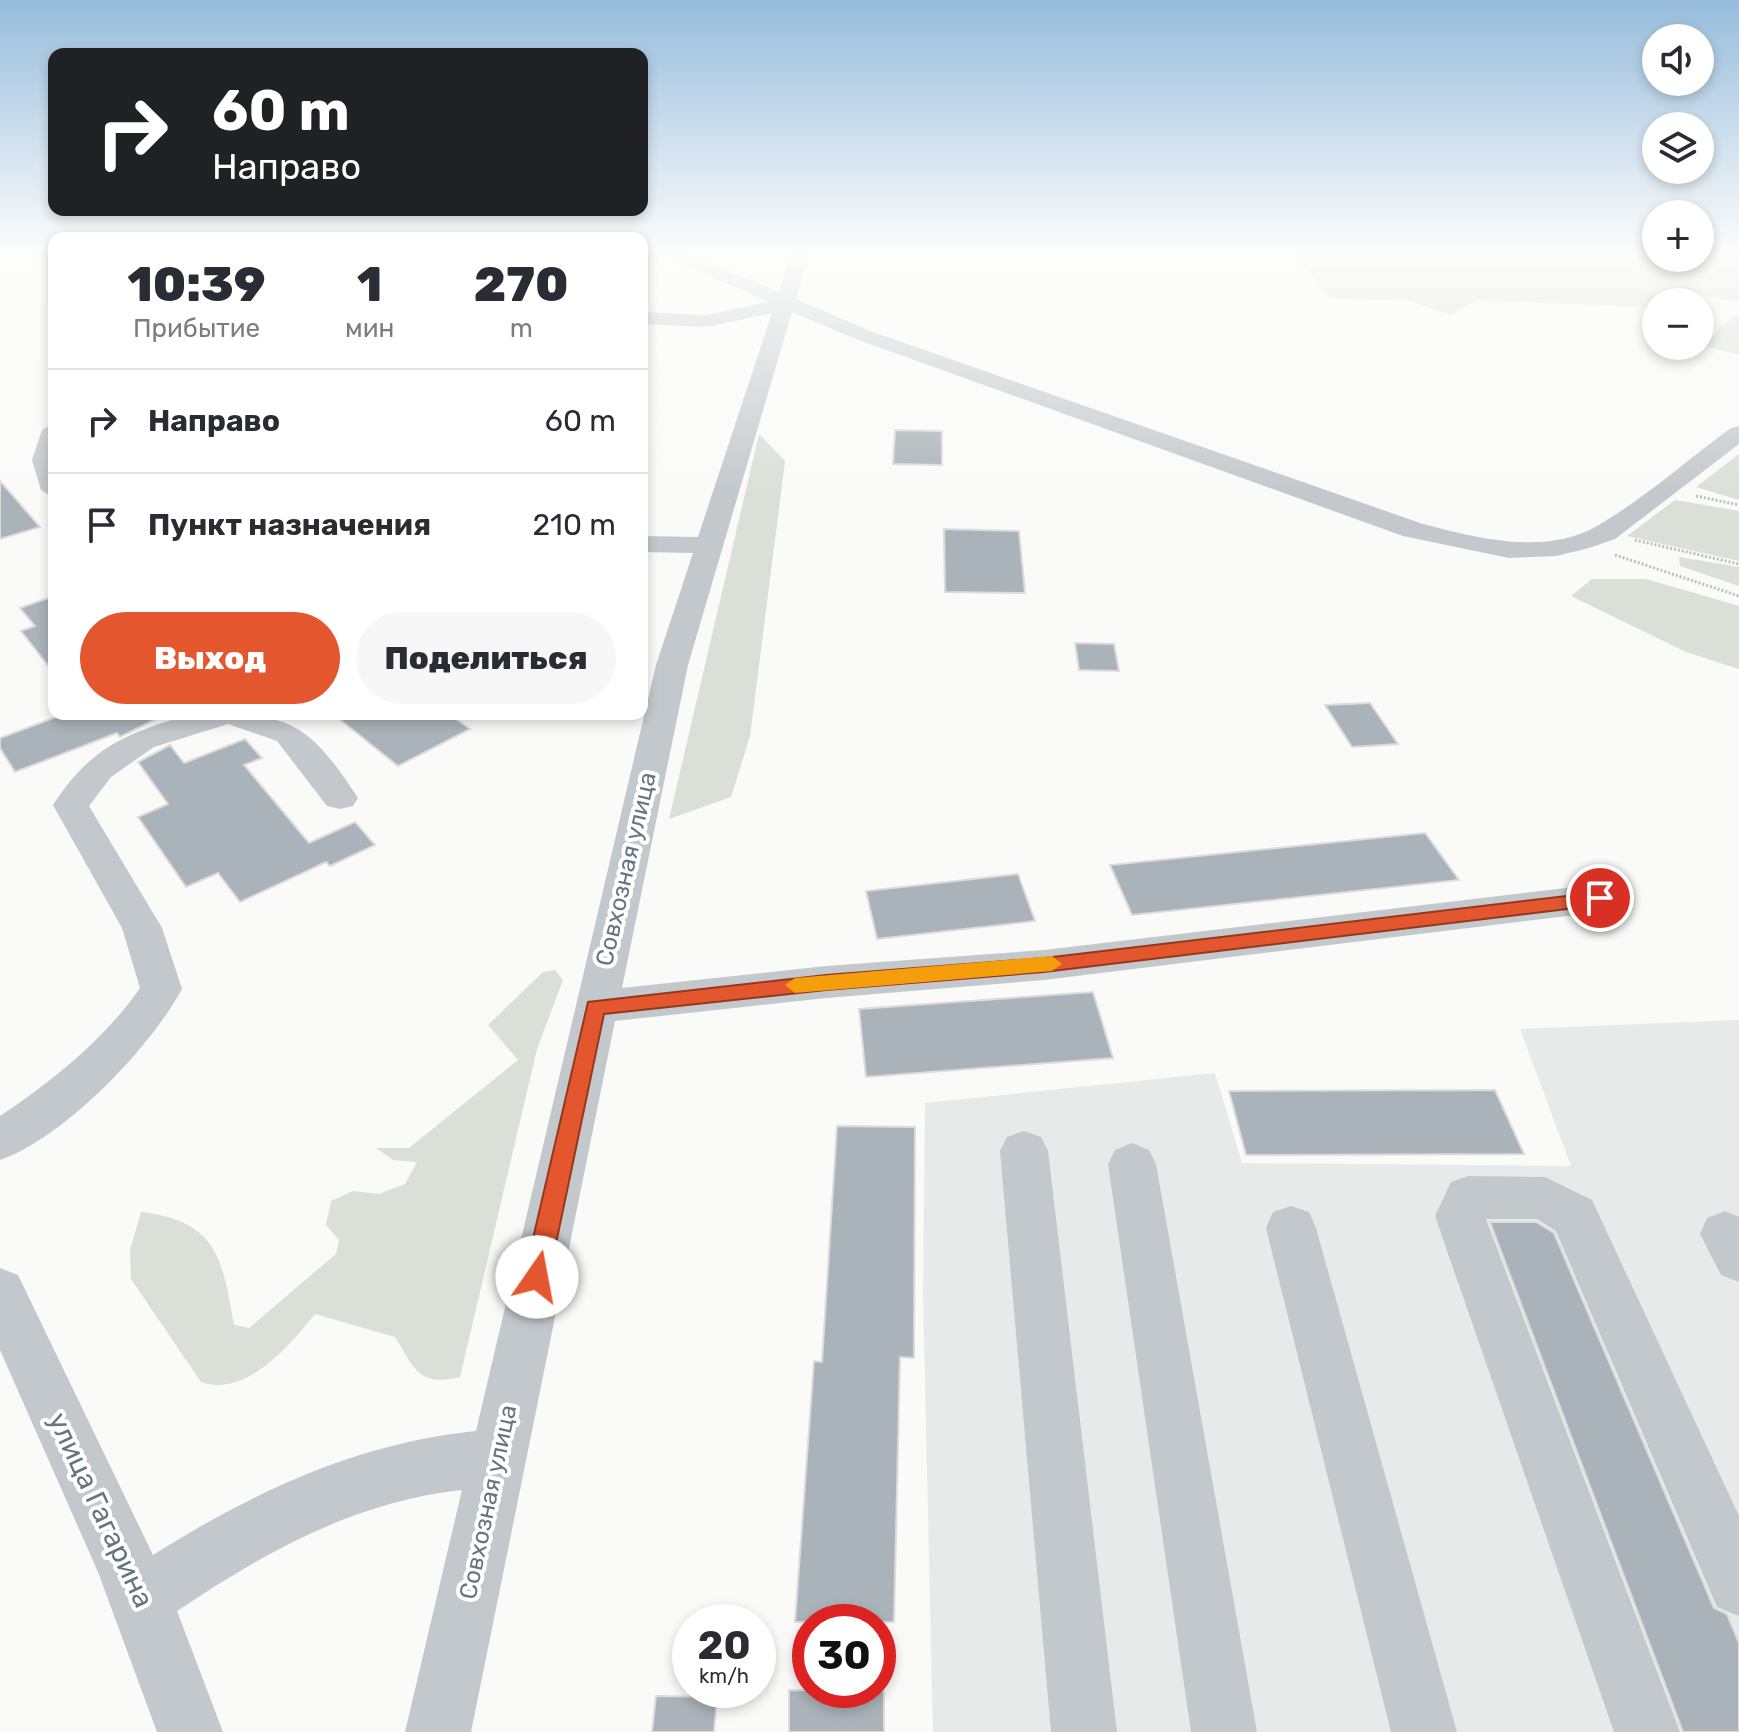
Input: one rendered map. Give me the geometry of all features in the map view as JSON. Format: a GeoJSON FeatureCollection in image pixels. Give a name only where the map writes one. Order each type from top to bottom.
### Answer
{"type":"FeatureCollection","features":[{"type":"Feature","properties":{"kind":"street","name":"Совхозная улица"},"geometry":{"type":"LineString","coordinates":[[438,1732],[672,665],[775,332]]}},
{"type":"Feature","properties":{"kind":"street"},"geometry":{"type":"LineString","coordinates":[[861,332],[1413,530],[1503,551],[1545,551],[1580,544],[1605,533],[1739,433]]}},
{"type":"Feature","properties":{"kind":"street"},"geometry":{"type":"LineString","coordinates":[[48,444],[42,457],[48,479]]}},
{"type":"Feature","properties":{"kind":"street"},"geometry":{"type":"LineString","coordinates":[[648,544],[710,545]]}},
{"type":"Feature","properties":{"kind":"street"},"geometry":{"type":"LineString","coordinates":[[0,1140],[25,1125],[98,1061],[152,1006],[161,989],[142,928],[71,805],[99,769],[142,740],[208,720]]}},
{"type":"Feature","properties":{"kind":"street"},"geometry":{"type":"LineString","coordinates":[[246,720],[289,734],[340,798]]}},
{"type":"Feature","properties":{"kind":"street"},"geometry":{"type":"LineString","coordinates":[[595,1007],[826,982],[1044,965],[1600,898]]}},
{"type":"Feature","properties":{"kind":"street"},"geometry":{"type":"LineString","coordinates":[[1024,1151],[1084,1732]]}},
{"type":"Feature","properties":{"kind":"street"},"geometry":{"type":"LineString","coordinates":[[1132,1164],[1224,1732]]}},
{"type":"Feature","properties":{"kind":"street"},"geometry":{"type":"LineString","coordinates":[[1647,1732],[1460,1216],[1468,1197],[1545,1198],[1574,1216],[1739,1585]]}},
{"type":"Feature","properties":{"kind":"street"},"geometry":{"type":"LineString","coordinates":[[1291,1228],[1424,1732]]}},
{"type":"Feature","properties":{"kind":"street","name":"улица Гагарина"},"geometry":{"type":"LineString","coordinates":[[0,1292],[142,1598],[190,1732]]}},
{"type":"Feature","properties":{"kind":"street"},"geometry":{"type":"LineString","coordinates":[[142,1598],[220,1546],[274,1516],[394,1472],[498,1457]]}},
{"type":"Feature","properties":{"kind":"path"},"geometry":{"type":"LineString","coordinates":[[1663,489],[1739,505]]}},
{"type":"Feature","properties":{"kind":"path"},"geometry":{"type":"LineString","coordinates":[[1605,533],[1739,564]]}},
{"type":"Feature","properties":{"kind":"path"},"geometry":{"type":"LineString","coordinates":[[1580,544],[1739,596]]}},
{"type":"Feature","properties":{"kind":"shaded area"},"geometry":{"type":"Polygon","coordinates":[[[1716,332],[1739,332],[1739,355],[1714,348],[1716,332]]]}},
{"type":"Feature","properties":{"kind":"shaded area"},"geometry":{"type":"Polygon","coordinates":[[[759,434],[785,461],[750,736],[731,797],[669,819],[759,434]]]}},
{"type":"Feature","properties":{"kind":"shaded area"},"geometry":{"type":"Polygon","coordinates":[[[1739,454],[1739,500],[1696,487],[1739,454]]]}},
{"type":"Feature","properties":{"kind":"shaded area"},"geometry":{"type":"Polygon","coordinates":[[[1675,500],[1739,511],[1739,561],[1627,536],[1675,500]]]}},
{"type":"Feature","properties":{"kind":"shaded area"},"geometry":{"type":"Polygon","coordinates":[[[1679,557],[1739,567],[1739,586],[1680,566],[1679,557]]]}},
{"type":"Feature","properties":{"kind":"shaded area"},"geometry":{"type":"Polygon","coordinates":[[[1592,579],[1646,579],[1739,606],[1739,669],[1686,652],[1571,596],[1592,579]]]}},
{"type":"Feature","properties":{"kind":"shaded area"},"geometry":{"type":"Polygon","coordinates":[[[555,970],[563,980],[537,1049],[460,1377],[426,1377],[413,1366],[395,1337],[315,1314],[280,1353],[250,1376],[218,1385],[201,1382],[131,1279],[130,1250],[141,1212],[186,1224],[201,1234],[212,1246],[219,1262],[234,1325],[249,1328],[336,1254],[339,1240],[326,1225],[331,1201],[353,1191],[379,1194],[405,1184],[417,1162],[393,1160],[376,1148],[409,1148],[518,1060],[488,1025],[543,972],[555,970]]]}},
{"type":"Feature","properties":{"kind":"shaded area"},"geometry":{"type":"Polygon","coordinates":[[[1739,1020],[1739,1732],[933,1732],[923,1295],[925,1103],[1215,1073],[1242,1163],[1571,1166],[1520,1029],[1739,1020]]]}},
{"type":"Feature","properties":{"kind":"building"},"geometry":{"type":"Polygon","coordinates":[[[895,430],[942,431],[942,465],[893,464],[895,430]]]}},
{"type":"Feature","properties":{"kind":"building"},"geometry":{"type":"Polygon","coordinates":[[[0,481],[40,527],[0,539],[0,481]]]}},
{"type":"Feature","properties":{"kind":"building"},"geometry":{"type":"Polygon","coordinates":[[[944,529],[1019,531],[1025,593],[945,592],[944,529]]]}},
{"type":"Feature","properties":{"kind":"building"},"geometry":{"type":"Polygon","coordinates":[[[48,598],[48,665],[21,631],[35,626],[20,608],[48,598]]]}},
{"type":"Feature","properties":{"kind":"building"},"geometry":{"type":"Polygon","coordinates":[[[1075,643],[1114,644],[1119,671],[1079,670],[1075,643]]]}},
{"type":"Feature","properties":{"kind":"building"},"geometry":{"type":"Polygon","coordinates":[[[1370,703],[1398,744],[1352,747],[1325,705],[1370,703]]]}},
{"type":"Feature","properties":{"kind":"building"},"geometry":{"type":"Polygon","coordinates":[[[48,720],[154,720],[120,737],[117,733],[15,772],[0,748],[0,738],[48,720]]]}},
{"type":"Feature","properties":{"kind":"building"},"geometry":{"type":"Polygon","coordinates":[[[340,720],[457,720],[470,729],[398,766],[340,720]]]}},
{"type":"Feature","properties":{"kind":"building"},"geometry":{"type":"Polygon","coordinates":[[[245,739],[262,758],[244,765],[309,843],[355,822],[375,845],[330,866],[326,862],[240,902],[218,873],[186,887],[138,817],[168,804],[138,762],[170,745],[184,763],[245,739]]]}},
{"type":"Feature","properties":{"kind":"building"},"geometry":{"type":"Polygon","coordinates":[[[1425,833],[1459,880],[1132,915],[1110,865],[1425,833]]]}},
{"type":"Feature","properties":{"kind":"building"},"geometry":{"type":"Polygon","coordinates":[[[1018,874],[1035,921],[877,939],[866,891],[1018,874]]]}},
{"type":"Feature","properties":{"kind":"building"},"geometry":{"type":"Polygon","coordinates":[[[1093,992],[1113,1058],[866,1077],[859,1009],[1093,992]]]}},
{"type":"Feature","properties":{"kind":"building"},"geometry":{"type":"Polygon","coordinates":[[[1495,1090],[1524,1154],[1246,1155],[1229,1091],[1495,1090]]]}},
{"type":"Feature","properties":{"kind":"building"},"geometry":{"type":"Polygon","coordinates":[[[837,1126],[915,1127],[914,1358],[900,1357],[894,1604],[796,1604],[814,1361],[822,1362],[837,1126]]]}},
{"type":"Feature","properties":{"kind":"building"},"geometry":{"type":"Polygon","coordinates":[[[1490,1222],[1536,1222],[1554,1233],[1714,1608],[1727,1614],[1739,1643],[1739,1732],[1683,1732],[1490,1222]]]}},
{"type":"Feature","properties":{"kind":"building"},"geometry":{"type":"Polygon","coordinates":[[[789,1690],[792,1690],[792,1708],[884,1708],[884,1732],[789,1732],[789,1690]]]}},
{"type":"Feature","properties":{"kind":"building"},"geometry":{"type":"Polygon","coordinates":[[[656,1696],[672,1696],[672,1708],[716,1708],[714,1732],[652,1732],[656,1696]]]}},
{"type":"Feature","properties":{"kind":"slow traffic"},"geometry":{"type":"LineString","coordinates":[[795,985],[1052,964]]}},
{"type":"Feature","properties":{"kind":"route"},"geometry":{"type":"LineString","coordinates":[[537,1277],[595,1007],[826,982],[1044,965],[1600,898]]}}]}
